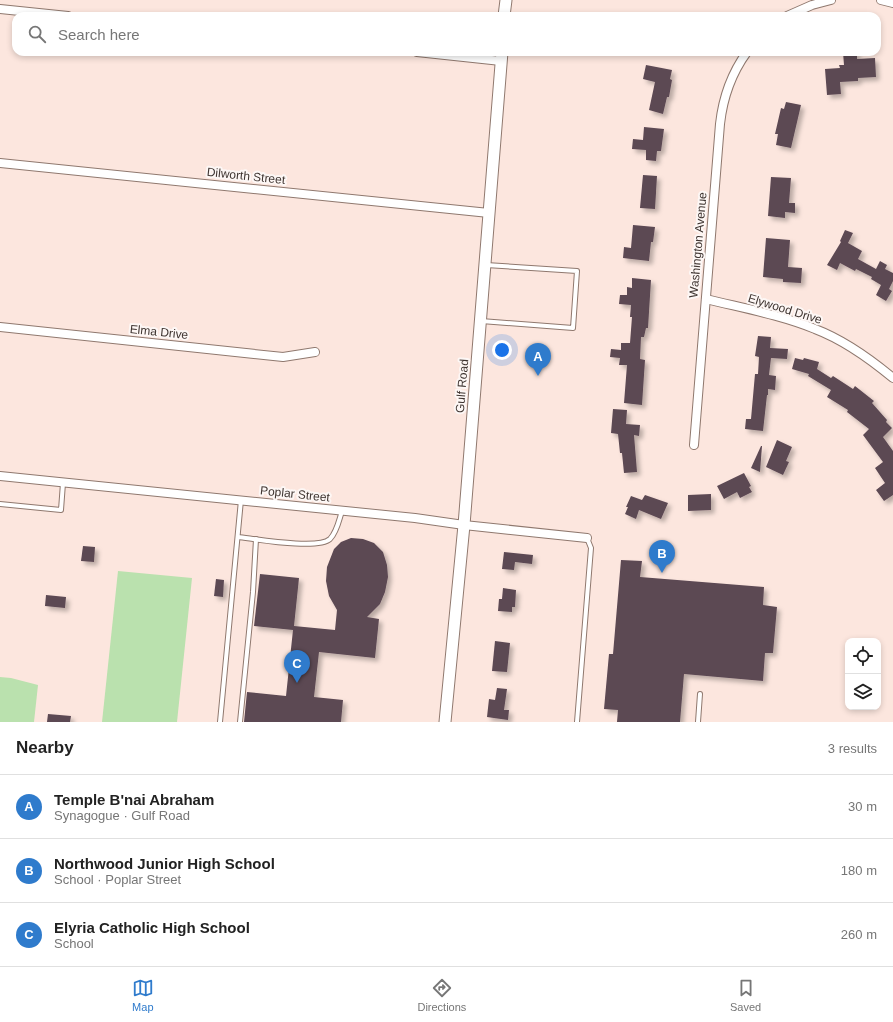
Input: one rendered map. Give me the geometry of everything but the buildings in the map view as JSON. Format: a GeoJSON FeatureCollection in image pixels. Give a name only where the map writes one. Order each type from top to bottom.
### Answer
{"type":"FeatureCollection","features":[{"type":"Feature","properties":{"kind":"street"},"geometry":{"type":"LineString","coordinates":[[504,12],[506,0]]}},
{"type":"Feature","properties":{"kind":"street"},"geometry":{"type":"LineString","coordinates":[[796,12],[812,5],[831,0]]}},
{"type":"Feature","properties":{"kind":"street"},"geometry":{"type":"LineString","coordinates":[[881,0],[893,3]]}},
{"type":"Feature","properties":{"kind":"street"},"geometry":{"type":"LineString","coordinates":[[0,9],[29,12]]}},
{"type":"Feature","properties":{"kind":"street","name":"Gulf Road"},"geometry":{"type":"LineString","coordinates":[[445,722],[464,525],[501,56]]}},
{"type":"Feature","properties":{"kind":"street","name":"Washington Avenue"},"geometry":{"type":"LineString","coordinates":[[694,445],[722,107],[734,73],[745,56]]}},
{"type":"Feature","properties":{"kind":"street","name":"Dilworth Street"},"geometry":{"type":"LineString","coordinates":[[0,163],[489,214]]}},
{"type":"Feature","properties":{"kind":"street","name":"Elywood Drive"},"geometry":{"type":"LineString","coordinates":[[706,299],[795,322],[816,329],[857,350],[893,378]]}},
{"type":"Feature","properties":{"kind":"street","name":"Elma Drive"},"geometry":{"type":"LineString","coordinates":[[0,328],[283,357],[315,352]]}},
{"type":"Feature","properties":{"kind":"street","name":"Poplar Street"},"geometry":{"type":"LineString","coordinates":[[0,476],[241,500],[587,538]]}},
{"type":"Feature","properties":{"kind":"lane"},"geometry":{"type":"LineString","coordinates":[[480,321],[573,328],[577,271],[485,265]]}},
{"type":"Feature","properties":{"kind":"lane"},"geometry":{"type":"LineString","coordinates":[[0,504],[61,510],[63,482]]}},
{"type":"Feature","properties":{"kind":"lane"},"geometry":{"type":"LineString","coordinates":[[220,722],[241,500]]}},
{"type":"Feature","properties":{"kind":"lane"},"geometry":{"type":"LineString","coordinates":[[238,537],[298,544],[323,543],[328,541],[334,534],[342,511]]}},
{"type":"Feature","properties":{"kind":"lane"},"geometry":{"type":"LineString","coordinates":[[577,722],[591,548],[587,538]]}},
{"type":"Feature","properties":{"kind":"lane"},"geometry":{"type":"LineString","coordinates":[[240,722],[253,592],[256,539]]}},
{"type":"Feature","properties":{"kind":"lane"},"geometry":{"type":"LineString","coordinates":[[698,722],[700,694]]}},
{"type":"Feature","properties":{"kind":"green space"},"geometry":{"type":"Polygon","coordinates":[[[118,571],[192,578],[177,722],[102,722],[118,571]]]}},
{"type":"Feature","properties":{"kind":"green space"},"geometry":{"type":"Polygon","coordinates":[[[0,677],[11,678],[38,685],[34,722],[0,722],[0,677]]]}},
{"type":"Feature","properties":{"kind":"place","name":"Temple B'nai Abraham"},"geometry":{"type":"Point","coordinates":[538,376]}},
{"type":"Feature","properties":{"kind":"place","name":"Northwood Junior High School"},"geometry":{"type":"Point","coordinates":[662,573]}},
{"type":"Feature","properties":{"kind":"place","name":"Elyria Catholic High School"},"geometry":{"type":"Point","coordinates":[297,683]}}]}
